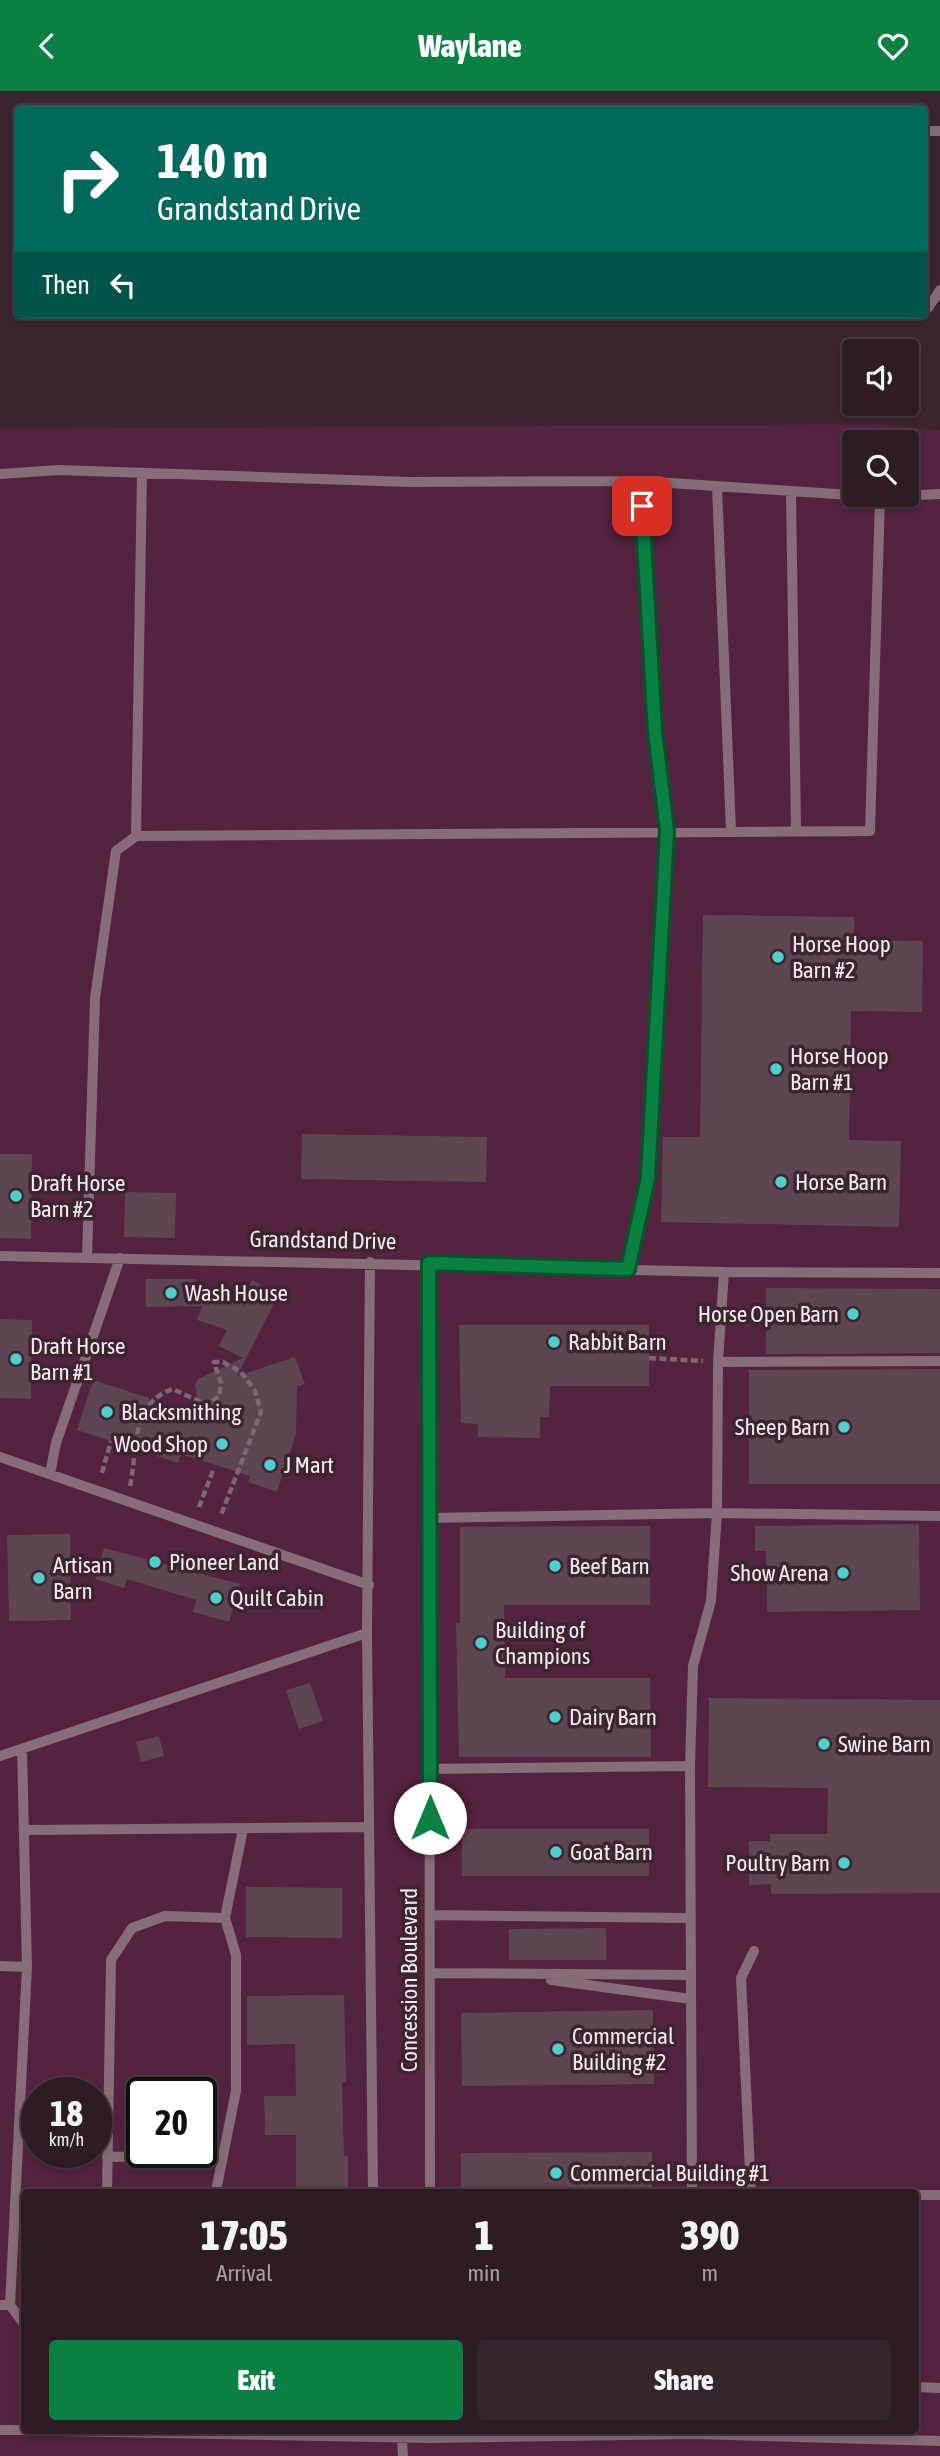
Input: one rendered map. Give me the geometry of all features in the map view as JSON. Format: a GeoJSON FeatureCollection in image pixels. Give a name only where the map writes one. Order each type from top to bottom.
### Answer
{"type":"FeatureCollection","features":[{"type":"Feature","properties":{"kind":"lane"},"geometry":{"type":"LineString","coordinates":[[928,308],[940,290]]}},
{"type":"Feature","properties":{"kind":"lane"},"geometry":{"type":"LineString","coordinates":[[0,474],[58,470],[409,482],[641,481],[842,495]]}},
{"type":"Feature","properties":{"kind":"lane"},"geometry":{"type":"LineString","coordinates":[[136,836],[142,473]]}},
{"type":"Feature","properties":{"kind":"lane"},"geometry":{"type":"LineString","coordinates":[[628,1269],[648,1178],[667,831],[655,731],[641,481]]}},
{"type":"Feature","properties":{"kind":"lane"},"geometry":{"type":"LineString","coordinates":[[717,487],[731,831]]}},
{"type":"Feature","properties":{"kind":"lane"},"geometry":{"type":"LineString","coordinates":[[791,492],[796,831]]}},
{"type":"Feature","properties":{"kind":"lane"},"geometry":{"type":"LineString","coordinates":[[919,495],[940,494]]}},
{"type":"Feature","properties":{"kind":"lane"},"geometry":{"type":"LineString","coordinates":[[87,1258],[95,998],[116,851],[136,836],[870,831],[880,507]]}},
{"type":"Feature","properties":{"kind":"lane","name":"Grandstand Drive"},"geometry":{"type":"LineString","coordinates":[[0,1256],[429,1263],[724,1272],[940,1273]]}},
{"type":"Feature","properties":{"kind":"lane"},"geometry":{"type":"LineString","coordinates":[[50,1474],[56,1443],[120,1258]]}},
{"type":"Feature","properties":{"kind":"lane"},"geometry":{"type":"LineString","coordinates":[[370,1262],[367,1633],[373,2189]]}},
{"type":"Feature","properties":{"kind":"lane","name":"Concession Boulevard"},"geometry":{"type":"LineString","coordinates":[[429,1263],[430,2189]]}},
{"type":"Feature","properties":{"kind":"lane"},"geometry":{"type":"LineString","coordinates":[[692,2189],[690,1766],[693,1666],[711,1601],[717,1513],[718,1362],[724,1272]]}},
{"type":"Feature","properties":{"kind":"lane"},"geometry":{"type":"LineString","coordinates":[[718,1362],[940,1361]]}},
{"type":"Feature","properties":{"kind":"lane"},"geometry":{"type":"LineString","coordinates":[[0,1457],[369,1585]]}},
{"type":"Feature","properties":{"kind":"lane"},"geometry":{"type":"LineString","coordinates":[[429,1518],[717,1513],[940,1515]]}},
{"type":"Feature","properties":{"kind":"lane"},"geometry":{"type":"LineString","coordinates":[[0,1756],[367,1633]]}},
{"type":"Feature","properties":{"kind":"lane"},"geometry":{"type":"LineString","coordinates":[[21,2321],[5,2305],[26,1967],[22,1749]]}},
{"type":"Feature","properties":{"kind":"lane"},"geometry":{"type":"LineString","coordinates":[[430,1769],[690,1766]]}},
{"type":"Feature","properties":{"kind":"lane"},"geometry":{"type":"LineString","coordinates":[[24,1830],[369,1827]]}},
{"type":"Feature","properties":{"kind":"lane"},"geometry":{"type":"LineString","coordinates":[[217,2186],[236,2091],[236,1955],[225,1918],[243,1829]]}},
{"type":"Feature","properties":{"kind":"lane"},"geometry":{"type":"LineString","coordinates":[[430,1915],[691,1918]]}},
{"type":"Feature","properties":{"kind":"lane"},"geometry":{"type":"LineString","coordinates":[[109,2077],[111,1959],[132,1928],[165,1916],[225,1918]]}},
{"type":"Feature","properties":{"kind":"lane"},"geometry":{"type":"LineString","coordinates":[[751,2189],[741,1978],[754,1951]]}},
{"type":"Feature","properties":{"kind":"lane"},"geometry":{"type":"LineString","coordinates":[[0,1966],[26,1967]]}},
{"type":"Feature","properties":{"kind":"lane"},"geometry":{"type":"LineString","coordinates":[[430,1973],[691,1975]]}},
{"type":"Feature","properties":{"kind":"lane"},"geometry":{"type":"LineString","coordinates":[[510,1975],[691,1999]]}},
{"type":"Feature","properties":{"kind":"lane"},"geometry":{"type":"LineString","coordinates":[[112,2157],[222,2155]]}},
{"type":"Feature","properties":{"kind":"lane"},"geometry":{"type":"LineString","coordinates":[[107,2168],[107,2189]]}},
{"type":"Feature","properties":{"kind":"lane"},"geometry":{"type":"LineString","coordinates":[[919,2195],[940,2195]]}},
{"type":"Feature","properties":{"kind":"lane"},"geometry":{"type":"LineString","coordinates":[[919,2387],[940,2388]]}},
{"type":"Feature","properties":{"kind":"lane"},"geometry":{"type":"LineString","coordinates":[[0,2430],[21,2430]]}},
{"type":"Feature","properties":{"kind":"lane"},"geometry":{"type":"LineString","coordinates":[[375,2434],[402,2438],[430,2434]]}},
{"type":"Feature","properties":{"kind":"lane"},"geometry":{"type":"LineString","coordinates":[[750,2434],[940,2441]]}},
{"type":"Feature","properties":{"kind":"lane"},"geometry":{"type":"LineString","coordinates":[[402,2438],[403,2456]]}},
{"type":"Feature","properties":{"kind":"path"},"geometry":{"type":"LineString","coordinates":[[35,1343],[90,1346]]}},
{"type":"Feature","properties":{"kind":"path"},"geometry":{"type":"LineString","coordinates":[[649,1358],[718,1362]]}},
{"type":"Feature","properties":{"kind":"path"},"geometry":{"type":"LineString","coordinates":[[127,1501],[136,1457],[139,1420],[155,1395],[173,1389],[207,1405],[219,1396],[221,1383],[214,1362],[223,1362],[241,1372],[255,1391],[261,1412],[215,1533]]}},
{"type":"Feature","properties":{"kind":"path"},"geometry":{"type":"LineString","coordinates":[[97,1491],[111,1441]]}},
{"type":"Feature","properties":{"kind":"path"},"geometry":{"type":"LineString","coordinates":[[192,1525],[214,1468]]}},
{"type":"Feature","properties":{"kind":"shaded area"},"geometry":{"type":"Polygon","coordinates":[[[879,424],[940,431],[940,2456],[0,2456],[0,429],[879,424]]]}},
{"type":"Feature","properties":{"kind":"building"},"geometry":{"type":"Polygon","coordinates":[[[703,915],[854,917],[854,940],[923,941],[922,1012],[851,1011],[849,1140],[901,1141],[899,1227],[661,1222],[663,1137],[700,1137],[703,915]]]}},
{"type":"Feature","properties":{"kind":"building"},"geometry":{"type":"Polygon","coordinates":[[[302,1134],[487,1137],[486,1182],[301,1179],[302,1134]]]}},
{"type":"Feature","properties":{"kind":"building","name":"Draft Horse Barn #2"},"geometry":{"type":"Polygon","coordinates":[[[0,1154],[32,1154],[31,1239],[0,1238],[0,1154]]]}},
{"type":"Feature","properties":{"kind":"building"},"geometry":{"type":"Polygon","coordinates":[[[125,1192],[176,1193],[175,1238],[124,1237],[125,1192]]]}},
{"type":"Feature","properties":{"kind":"building"},"geometry":{"type":"Polygon","coordinates":[[[146,1279],[196,1279],[196,1288],[242,1302],[252,1280],[279,1294],[237,1376],[295,1357],[305,1384],[297,1386],[296,1434],[277,1492],[248,1482],[250,1476],[181,1454],[178,1463],[77,1430],[93,1380],[149,1398],[150,1405],[202,1423],[195,1386],[198,1379],[243,1358],[219,1346],[227,1330],[197,1320],[202,1306],[146,1307],[146,1279]]]}},
{"type":"Feature","properties":{"kind":"building","name":"Horse Open Barn"},"geometry":{"type":"Polygon","coordinates":[[[766,1288],[940,1289],[940,1353],[766,1354],[766,1288]]]}},
{"type":"Feature","properties":{"kind":"building","name":"Draft Horse Barn #1"},"geometry":{"type":"Polygon","coordinates":[[[0,1319],[32,1320],[31,1399],[0,1398],[0,1319]]]}},
{"type":"Feature","properties":{"kind":"building","name":"Rabbit Barn"},"geometry":{"type":"Polygon","coordinates":[[[459,1325],[649,1325],[649,1386],[550,1386],[549,1417],[540,1417],[540,1438],[478,1437],[478,1424],[461,1423],[459,1325]]]}},
{"type":"Feature","properties":{"kind":"building","name":"Sheep Barn"},"geometry":{"type":"Polygon","coordinates":[[[940,1369],[940,1484],[749,1484],[749,1370],[940,1369]]]}},
{"type":"Feature","properties":{"kind":"building","name":"Show Arena"},"geometry":{"type":"Polygon","coordinates":[[[919,1524],[920,1610],[767,1612],[766,1551],[755,1551],[755,1526],[919,1524]]]}},
{"type":"Feature","properties":{"kind":"building"},"geometry":{"type":"Polygon","coordinates":[[[650,1526],[650,1605],[504,1605],[505,1678],[650,1678],[651,1757],[459,1757],[456,1623],[460,1623],[460,1527],[650,1526]]]}},
{"type":"Feature","properties":{"kind":"building","name":"Artisan Barn"},"geometry":{"type":"Polygon","coordinates":[[[70,1534],[71,1620],[9,1621],[7,1535],[70,1534]]]}},
{"type":"Feature","properties":{"kind":"building"},"geometry":{"type":"Polygon","coordinates":[[[104,1548],[240,1584],[229,1622],[193,1612],[196,1600],[127,1579],[124,1588],[95,1579],[104,1548]]]}},
{"type":"Feature","properties":{"kind":"building"},"geometry":{"type":"Polygon","coordinates":[[[310,1683],[323,1721],[299,1729],[286,1690],[310,1683]]]}},
{"type":"Feature","properties":{"kind":"building"},"geometry":{"type":"Polygon","coordinates":[[[709,1698],[940,1700],[940,1893],[771,1894],[771,1884],[749,1885],[749,1841],[770,1841],[770,1834],[827,1834],[828,1788],[708,1787],[709,1698]]]}},
{"type":"Feature","properties":{"kind":"building"},"geometry":{"type":"Polygon","coordinates":[[[159,1736],[164,1756],[141,1762],[136,1742],[159,1736]]]}},
{"type":"Feature","properties":{"kind":"building","name":"Goat Barn"},"geometry":{"type":"Polygon","coordinates":[[[462,1829],[649,1829],[649,1876],[462,1876],[462,1829]]]}},
{"type":"Feature","properties":{"kind":"building"},"geometry":{"type":"Polygon","coordinates":[[[246,1887],[342,1888],[342,1938],[246,1937],[246,1887]]]}},
{"type":"Feature","properties":{"kind":"building"},"geometry":{"type":"Polygon","coordinates":[[[606,1928],[606,1960],[509,1960],[509,1929],[606,1928]]]}},
{"type":"Feature","properties":{"kind":"building"},"geometry":{"type":"Polygon","coordinates":[[[344,1995],[346,2082],[342,2082],[344,2156],[348,2156],[348,2187],[296,2188],[296,2135],[265,2135],[264,2096],[296,2096],[295,2044],[247,2045],[247,1996],[344,1995]]]}},
{"type":"Feature","properties":{"kind":"building","name":"Commercial Building #2"},"geometry":{"type":"Polygon","coordinates":[[[653,2010],[654,2084],[462,2086],[461,2013],[653,2010]]]}},
{"type":"Feature","properties":{"kind":"building","name":"Commercial Building #1"},"geometry":{"type":"Polygon","coordinates":[[[652,2152],[652,2189],[461,2189],[461,2153],[652,2152]]]}},
{"type":"Feature","properties":{"kind":"place","name":"Horse Hoop Barn #2"},"geometry":{"type":"Point","coordinates":[778,957]}},
{"type":"Feature","properties":{"kind":"place","name":"Horse Hoop Barn #1"},"geometry":{"type":"Point","coordinates":[776,1069]}},
{"type":"Feature","properties":{"kind":"place","name":"Horse Barn"},"geometry":{"type":"Point","coordinates":[781,1182]}},
{"type":"Feature","properties":{"kind":"place","name":"Draft Horse Barn #2"},"geometry":{"type":"Point","coordinates":[16,1196]}},
{"type":"Feature","properties":{"kind":"place","name":"Wash House"},"geometry":{"type":"Point","coordinates":[171,1293]}},
{"type":"Feature","properties":{"kind":"place","name":"Horse Open Barn"},"geometry":{"type":"Point","coordinates":[853,1314]}},
{"type":"Feature","properties":{"kind":"place","name":"Rabbit Barn"},"geometry":{"type":"Point","coordinates":[554,1342]}},
{"type":"Feature","properties":{"kind":"place","name":"Draft Horse Barn #1"},"geometry":{"type":"Point","coordinates":[16,1359]}},
{"type":"Feature","properties":{"kind":"place","name":"Blacksmithing"},"geometry":{"type":"Point","coordinates":[107,1412]}},
{"type":"Feature","properties":{"kind":"place","name":"Sheep Barn"},"geometry":{"type":"Point","coordinates":[844,1427]}},
{"type":"Feature","properties":{"kind":"place","name":"Wood Shop"},"geometry":{"type":"Point","coordinates":[222,1444]}},
{"type":"Feature","properties":{"kind":"place","name":"J Mart"},"geometry":{"type":"Point","coordinates":[270,1465]}},
{"type":"Feature","properties":{"kind":"place","name":"Pioneer Land"},"geometry":{"type":"Point","coordinates":[155,1562]}},
{"type":"Feature","properties":{"kind":"place","name":"Beef Barn"},"geometry":{"type":"Point","coordinates":[555,1566]}},
{"type":"Feature","properties":{"kind":"place","name":"Show Arena"},"geometry":{"type":"Point","coordinates":[843,1573]}},
{"type":"Feature","properties":{"kind":"place","name":"Artisan Barn"},"geometry":{"type":"Point","coordinates":[39,1578]}},
{"type":"Feature","properties":{"kind":"place","name":"Quilt Cabin"},"geometry":{"type":"Point","coordinates":[216,1598]}},
{"type":"Feature","properties":{"kind":"place","name":"Building of Champions"},"geometry":{"type":"Point","coordinates":[481,1643]}},
{"type":"Feature","properties":{"kind":"place","name":"Dairy Barn"},"geometry":{"type":"Point","coordinates":[555,1717]}},
{"type":"Feature","properties":{"kind":"place","name":"Swine Barn"},"geometry":{"type":"Point","coordinates":[824,1744]}},
{"type":"Feature","properties":{"kind":"place","name":"Goat Barn"},"geometry":{"type":"Point","coordinates":[556,1852]}},
{"type":"Feature","properties":{"kind":"place","name":"Poultry Barn"},"geometry":{"type":"Point","coordinates":[844,1863]}},
{"type":"Feature","properties":{"kind":"place","name":"Commercial Building #2"},"geometry":{"type":"Point","coordinates":[558,2049]}},
{"type":"Feature","properties":{"kind":"place","name":"Commercial Building #1"},"geometry":{"type":"Point","coordinates":[556,2173]}},
{"type":"Feature","properties":{"kind":"route"},"geometry":{"type":"LineString","coordinates":[[430,1818],[429,1263],[628,1269],[648,1178],[667,831],[655,731],[642,506]]}}]}
